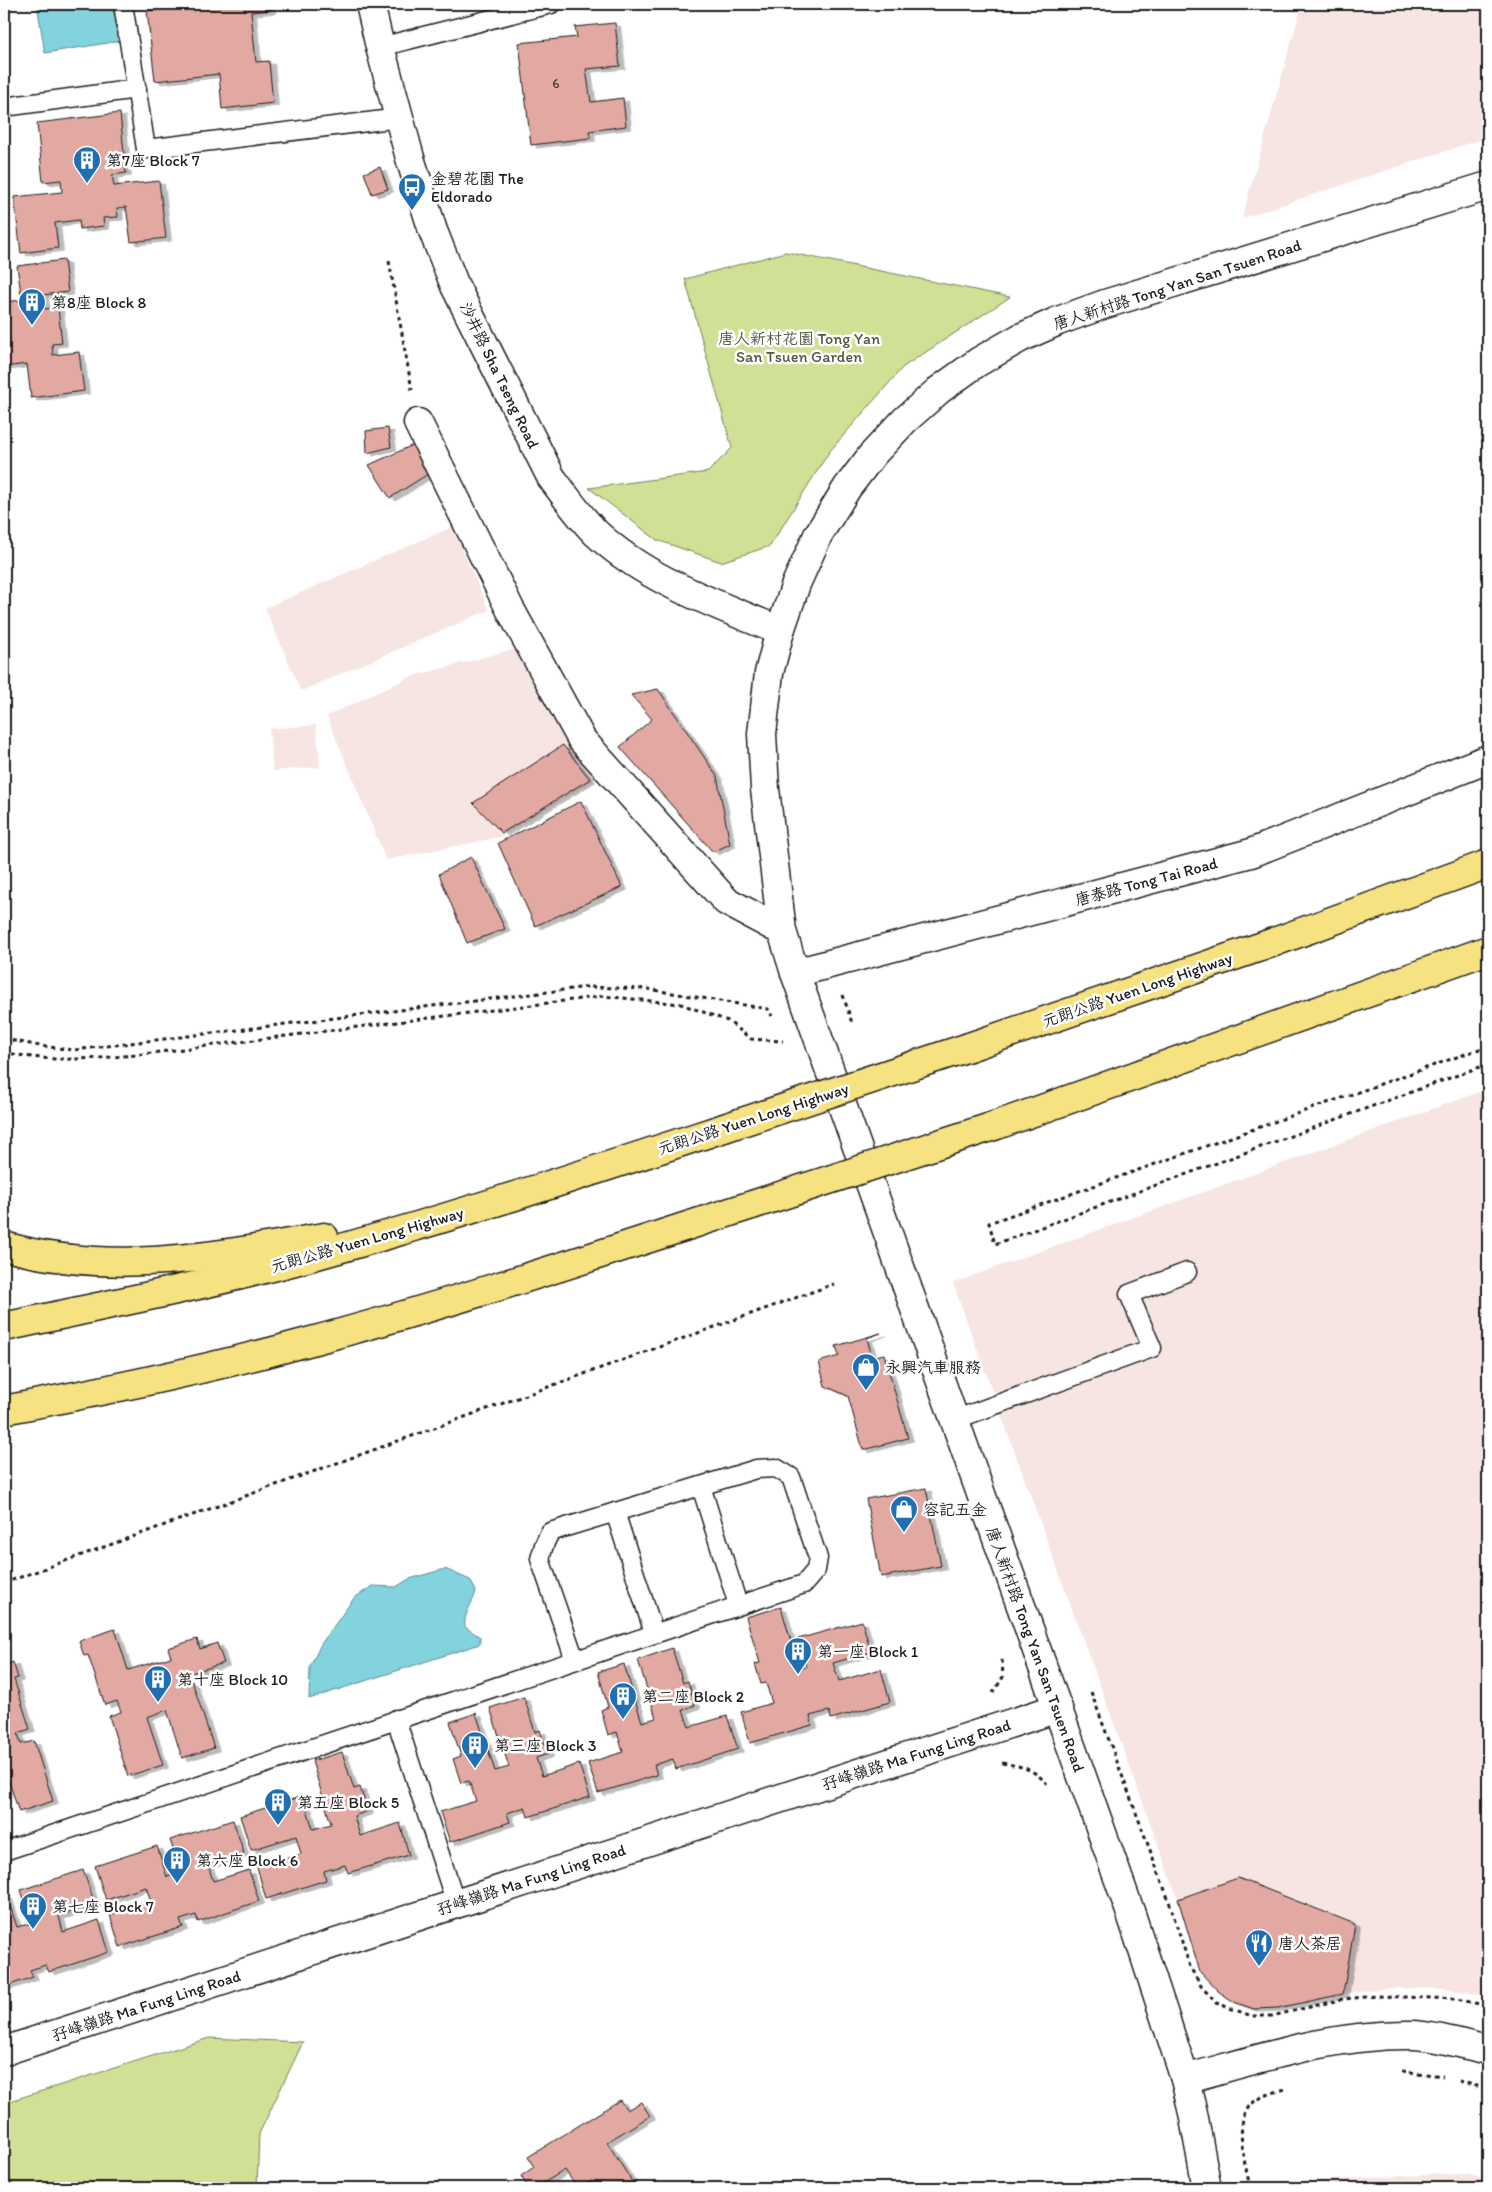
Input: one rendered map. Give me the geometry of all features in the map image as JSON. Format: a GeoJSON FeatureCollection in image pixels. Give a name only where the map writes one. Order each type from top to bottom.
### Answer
{"type":"FeatureCollection","features":[{"type":"Feature","properties":{"kind":"highway","name":"元朗公路 Yuen Long Highway"},"geometry":{"type":"LineString","coordinates":[[4,1327],[148,1297],[294,1262],[523,1194],[969,1047],[1262,946],[1488,864]]}},
{"type":"Feature","properties":{"kind":"highway"},"geometry":{"type":"LineString","coordinates":[[4,1410],[169,1376],[306,1343],[448,1302],[997,1125],[1488,950]]}},
{"type":"Feature","properties":{"kind":"highway"},"geometry":{"type":"LineString","coordinates":[[4,1246],[31,1254],[90,1262],[167,1260],[245,1251],[370,1228],[523,1194]]}},
{"type":"Feature","properties":{"kind":"street","name":"沙井路 Sha Tseng Road"},"geometry":{"type":"LineString","coordinates":[[370,4],[380,47],[426,211],[455,286],[550,477],[571,505],[597,533],[650,572],[674,586],[780,630]]}},
{"type":"Feature","properties":{"kind":"street","name":"唐人新村路 Tong Yan San Tsuen Road"},"geometry":{"type":"LineString","coordinates":[[1207,2188],[1185,2079],[1131,1914],[795,973],[782,931],[765,789],[762,734],[769,673],[780,630],[796,584],[818,535],[847,488],[873,454],[905,420],[939,390],[978,362],[1020,338],[1058,321],[1105,304],[1488,186]]}},
{"type":"Feature","properties":{"kind":"street"},"geometry":{"type":"LineString","coordinates":[[418,423],[510,609],[582,740],[726,901],[782,931]]}},
{"type":"Feature","properties":{"kind":"street","name":"唐泰路 Tong Tai Road"},"geometry":{"type":"LineString","coordinates":[[795,973],[1251,853],[1488,759]]}},
{"type":"Feature","properties":{"kind":"street","name":"孖峰嶺路 Ma Fung Ling Road"},"geometry":{"type":"LineString","coordinates":[[4,2051],[1058,1708]]}},
{"type":"Feature","properties":{"kind":"street"},"geometry":{"type":"LineString","coordinates":[[1185,2079],[1318,2044],[1366,2036],[1415,2035],[1488,2050]]}},
{"type":"Feature","properties":{"kind":"lane"},"geometry":{"type":"LineString","coordinates":[[123,4],[146,149],[400,118]]}},
{"type":"Feature","properties":{"kind":"lane"},"geometry":{"type":"LineString","coordinates":[[380,47],[551,4]]}},
{"type":"Feature","properties":{"kind":"lane"},"geometry":{"type":"LineString","coordinates":[[4,107],[137,88]]}},
{"type":"Feature","properties":{"kind":"lane"},"geometry":{"type":"LineString","coordinates":[[954,1420],[1152,1348],[1129,1294],[1187,1272]]}},
{"type":"Feature","properties":{"kind":"lane"},"geometry":{"type":"LineString","coordinates":[[4,1851],[804,1584],[816,1570],[818,1558],[791,1477],[776,1468],[756,1469],[550,1532],[540,1559],[575,1660]]}},
{"type":"Feature","properties":{"kind":"lane"},"geometry":{"type":"LineString","coordinates":[[700,1486],[738,1605]]}},
{"type":"Feature","properties":{"kind":"lane"},"geometry":{"type":"LineString","coordinates":[[615,1512],[654,1633]]}},
{"type":"Feature","properties":{"kind":"lane"},"geometry":{"type":"LineString","coordinates":[[396,1719],[456,1904]]}},
{"type":"Feature","properties":{"kind":"path"},"geometry":{"type":"LineString","coordinates":[[389,261],[418,423]]}},
{"type":"Feature","properties":{"kind":"path"},"geometry":{"type":"LineString","coordinates":[[4,1052],[29,1058],[63,1061],[136,1055],[603,996],[681,1004],[728,1021],[751,1039],[783,1041]]}},
{"type":"Feature","properties":{"kind":"path"},"geometry":{"type":"LineString","coordinates":[[1488,1046],[989,1223],[995,1244],[1488,1064]]}},
{"type":"Feature","properties":{"kind":"path"},"geometry":{"type":"LineString","coordinates":[[4,1583],[834,1284]]}},
{"type":"Feature","properties":{"kind":"path"},"geometry":{"type":"LineString","coordinates":[[1201,1986],[1216,2003],[1252,2016],[1272,2016],[1343,1999],[1377,1996],[1457,1999],[1488,2006]]}},
{"type":"Feature","properties":{"kind":"path"},"geometry":{"type":"LineString","coordinates":[[1399,2071],[1443,2076],[1488,2089]]}},
{"type":"Feature","properties":{"kind":"path"},"geometry":{"type":"LineString","coordinates":[[1250,2188],[1241,2130],[1248,2107],[1264,2096],[1288,2088]]}},
{"type":"Feature","properties":{"kind":"shaded area"},"geometry":{"type":"Polygon","coordinates":[[[1302,4],[1488,4],[1488,137],[1242,218],[1302,4]]]}},
{"type":"Feature","properties":{"kind":"shaded area"},"geometry":{"type":"Polygon","coordinates":[[[452,527],[489,610],[301,691],[265,608],[452,527]]]}},
{"type":"Feature","properties":{"kind":"shaded area"},"geometry":{"type":"Polygon","coordinates":[[[519,648],[601,776],[500,837],[386,860],[327,716],[410,677],[519,648]]]}},
{"type":"Feature","properties":{"kind":"shaded area"},"geometry":{"type":"Polygon","coordinates":[[[316,725],[320,767],[273,771],[269,729],[316,725]]]}},
{"type":"Feature","properties":{"kind":"shaded area"},"geometry":{"type":"Polygon","coordinates":[[[1488,1089],[1488,1996],[1446,1989],[1388,1988],[1343,1994],[1355,1924],[1238,1878],[1178,1899],[953,1283],[1488,1089]]]}},
{"type":"Feature","properties":{"kind":"shaded area"},"geometry":{"type":"Polygon","coordinates":[[[1466,2173],[1488,2181],[1488,2188],[1263,2188],[1263,2183],[1466,2173]]]}},
{"type":"Feature","properties":{"kind":"green space","name":"唐人新村花園 Tong Yan San Tsuen Garden"},"geometry":{"type":"Polygon","coordinates":[[[786,252],[1010,297],[903,367],[829,452],[770,546],[721,562],[657,540],[589,488],[708,472],[732,448],[685,279],[786,252]]]}},
{"type":"Feature","properties":{"kind":"green space"},"geometry":{"type":"Polygon","coordinates":[[[209,2038],[303,2042],[259,2134],[257,2188],[4,2188],[4,2103],[209,2038]]]}},
{"type":"Feature","properties":{"kind":"water"},"geometry":{"type":"Polygon","coordinates":[[[37,4],[112,4],[120,41],[45,53],[37,4]]]}},
{"type":"Feature","properties":{"kind":"water"},"geometry":{"type":"Polygon","coordinates":[[[445,1569],[470,1580],[476,1591],[465,1617],[465,1627],[480,1637],[480,1644],[309,1699],[310,1667],[321,1644],[354,1598],[373,1586],[396,1587],[409,1579],[445,1569]]]}},
{"type":"Feature","properties":{"kind":"building"},"geometry":{"type":"Polygon","coordinates":[[[214,4],[270,4],[271,10],[251,12],[256,62],[269,61],[273,103],[222,109],[219,74],[155,81],[147,11],[214,4]]]}},
{"type":"Feature","properties":{"kind":"building"},"geometry":{"type":"Polygon","coordinates":[[[615,23],[620,66],[586,69],[591,102],[623,98],[626,126],[589,131],[590,138],[531,145],[519,43],[577,37],[575,27],[615,23]]]}},
{"type":"Feature","properties":{"kind":"building","name":"第7座 Block 7"},"geometry":{"type":"Polygon","coordinates":[[[120,113],[126,173],[112,175],[114,186],[159,181],[166,238],[131,242],[126,207],[117,208],[118,217],[103,218],[104,226],[80,229],[79,220],[55,223],[58,248],[21,253],[14,197],[62,192],[61,180],[43,182],[37,123],[120,113]]]}},
{"type":"Feature","properties":{"kind":"building"},"geometry":{"type":"Polygon","coordinates":[[[380,167],[388,189],[372,194],[364,173],[380,167]]]}},
{"type":"Feature","properties":{"kind":"building","name":"第8座 Block 8"},"geometry":{"type":"Polygon","coordinates":[[[64,260],[68,292],[43,295],[45,309],[58,308],[62,343],[52,344],[53,355],[79,352],[84,391],[31,398],[27,364],[4,367],[4,302],[22,300],[17,266],[64,260]]]}},
{"type":"Feature","properties":{"kind":"building"},"geometry":{"type":"Polygon","coordinates":[[[388,428],[391,447],[367,453],[366,431],[388,428]]]}},
{"type":"Feature","properties":{"kind":"building"},"geometry":{"type":"Polygon","coordinates":[[[422,441],[436,469],[390,498],[369,465],[422,441]]]}},
{"type":"Feature","properties":{"kind":"building"},"geometry":{"type":"Polygon","coordinates":[[[658,689],[717,776],[730,844],[713,852],[620,747],[652,719],[631,695],[658,689]]]}},
{"type":"Feature","properties":{"kind":"building"},"geometry":{"type":"Polygon","coordinates":[[[563,745],[590,779],[502,833],[473,803],[563,745]]]}},
{"type":"Feature","properties":{"kind":"building"},"geometry":{"type":"Polygon","coordinates":[[[581,801],[622,887],[535,926],[498,843],[581,801]]]}},
{"type":"Feature","properties":{"kind":"building"},"geometry":{"type":"Polygon","coordinates":[[[471,857],[505,929],[467,943],[439,874],[471,857]]]}},
{"type":"Feature","properties":{"kind":"building","name":"永興汽車服務"},"geometry":{"type":"Polygon","coordinates":[[[881,1333],[867,1338],[872,1357],[884,1354],[908,1438],[863,1450],[848,1396],[825,1386],[819,1362],[839,1356],[836,1346],[881,1333]]]}},
{"type":"Feature","properties":{"kind":"building","name":"容記五金"},"geometry":{"type":"Polygon","coordinates":[[[926,1488],[941,1566],[881,1577],[866,1499],[926,1488]]]}},
{"type":"Feature","properties":{"kind":"building","name":"第一座 Block 1"},"geometry":{"type":"Polygon","coordinates":[[[781,1607],[799,1669],[806,1667],[798,1639],[862,1621],[871,1652],[833,1663],[839,1681],[881,1669],[890,1702],[831,1719],[829,1711],[810,1716],[812,1725],[750,1743],[741,1712],[772,1703],[766,1683],[761,1684],[755,1664],[760,1663],[746,1617],[781,1607]]]}},
{"type":"Feature","properties":{"kind":"building","name":"第十座 Block 10"},"geometry":{"type":"Polygon","coordinates":[[[115,1629],[128,1670],[171,1657],[168,1648],[197,1639],[200,1649],[217,1643],[224,1663],[178,1677],[180,1684],[192,1681],[214,1748],[182,1758],[167,1710],[147,1717],[163,1765],[128,1776],[109,1716],[121,1712],[117,1701],[105,1705],[88,1655],[84,1656],[79,1641],[115,1629]]]}},
{"type":"Feature","properties":{"kind":"building","name":"第二座 Block 2"},"geometry":{"type":"Polygon","coordinates":[[[672,1648],[683,1683],[688,1681],[695,1705],[683,1710],[689,1727],[727,1716],[738,1749],[676,1769],[673,1759],[654,1765],[657,1775],[598,1793],[588,1763],[623,1752],[617,1732],[608,1735],[601,1710],[608,1707],[598,1672],[624,1664],[642,1722],[656,1718],[638,1660],[672,1648]]]}},
{"type":"Feature","properties":{"kind":"building"},"geometry":{"type":"Polygon","coordinates":[[[13,1662],[18,1678],[14,1679],[30,1729],[18,1733],[21,1744],[34,1741],[53,1801],[19,1812],[4,1767],[4,1665],[13,1662]]]}},
{"type":"Feature","properties":{"kind":"building","name":"第三座 Block 3"},"geometry":{"type":"Polygon","coordinates":[[[524,1697],[535,1732],[540,1730],[548,1754],[536,1758],[542,1776],[579,1764],[590,1797],[528,1817],[525,1807],[507,1813],[510,1822],[450,1842],[440,1812],[476,1801],[469,1781],[461,1783],[453,1759],[461,1756],[450,1722],[476,1713],[495,1771],[509,1767],[490,1708],[524,1697]]]}},
{"type":"Feature","properties":{"kind":"building","name":"第五座 Block 5"},"geometry":{"type":"Polygon","coordinates":[[[342,1752],[354,1789],[360,1787],[368,1811],[354,1816],[360,1836],[400,1823],[409,1855],[348,1873],[345,1865],[324,1871],[326,1880],[266,1899],[257,1867],[301,1854],[296,1836],[251,1850],[240,1816],[303,1796],[313,1829],[331,1824],[312,1761],[342,1752]]]}},
{"type":"Feature","properties":{"kind":"building","name":"第六座 Block 6"},"geometry":{"type":"Polygon","coordinates":[[[233,1820],[244,1853],[208,1865],[213,1881],[249,1870],[259,1901],[198,1922],[196,1915],[180,1920],[183,1927],[120,1947],[110,1915],[151,1902],[146,1887],[106,1900],[95,1866],[157,1846],[167,1877],[181,1873],[170,1840],[233,1820]]]}},
{"type":"Feature","properties":{"kind":"building","name":"第七座 Block 7"},"geometry":{"type":"Polygon","coordinates":[[[83,1870],[95,1904],[59,1916],[63,1932],[99,1920],[109,1952],[49,1972],[46,1965],[30,1970],[33,1977],[4,1987],[4,1897],[7,1896],[17,1927],[32,1923],[21,1890],[83,1870]]]}},
{"type":"Feature","properties":{"kind":"building"},"geometry":{"type":"Polygon","coordinates":[[[1238,1878],[1355,1924],[1343,1994],[1278,2008],[1254,2009],[1234,2002],[1218,1991],[1200,1972],[1178,1899],[1238,1878]]]}},
{"type":"Feature","properties":{"kind":"building"},"geometry":{"type":"Polygon","coordinates":[[[620,2100],[627,2110],[641,2102],[650,2116],[607,2142],[636,2188],[597,2188],[592,2181],[577,2188],[565,2170],[535,2188],[528,2188],[521,2176],[534,2167],[528,2157],[620,2100]]]}},
{"type":"Feature","properties":{"kind":"place","name":"第7座 Block 7"},"geometry":{"type":"Point","coordinates":[87,184]}},
{"type":"Feature","properties":{"kind":"place","name":"金碧花園 The Eldorado"},"geometry":{"type":"Point","coordinates":[412,211]}},
{"type":"Feature","properties":{"kind":"place","name":"第8座 Block 8"},"geometry":{"type":"Point","coordinates":[32,326]}},
{"type":"Feature","properties":{"kind":"place","name":"永興汽車服務"},"geometry":{"type":"Point","coordinates":[866,1391]}},
{"type":"Feature","properties":{"kind":"place","name":"容記五金"},"geometry":{"type":"Point","coordinates":[904,1533]}},
{"type":"Feature","properties":{"kind":"place","name":"第一座 Block 1"},"geometry":{"type":"Point","coordinates":[798,1675]}},
{"type":"Feature","properties":{"kind":"place","name":"第十座 Block 10"},"geometry":{"type":"Point","coordinates":[158,1703]}},
{"type":"Feature","properties":{"kind":"place","name":"第二座 Block 2"},"geometry":{"type":"Point","coordinates":[623,1720]}},
{"type":"Feature","properties":{"kind":"place","name":"第三座 Block 3"},"geometry":{"type":"Point","coordinates":[475,1769]}},
{"type":"Feature","properties":{"kind":"place","name":"第五座 Block 5"},"geometry":{"type":"Point","coordinates":[278,1826]}},
{"type":"Feature","properties":{"kind":"place","name":"第六座 Block 6"},"geometry":{"type":"Point","coordinates":[177,1884]}},
{"type":"Feature","properties":{"kind":"place","name":"第七座 Block 7"},"geometry":{"type":"Point","coordinates":[33,1930]}},
{"type":"Feature","properties":{"kind":"place","name":"唐人茶居"},"geometry":{"type":"Point","coordinates":[1259,1967]}}]}
